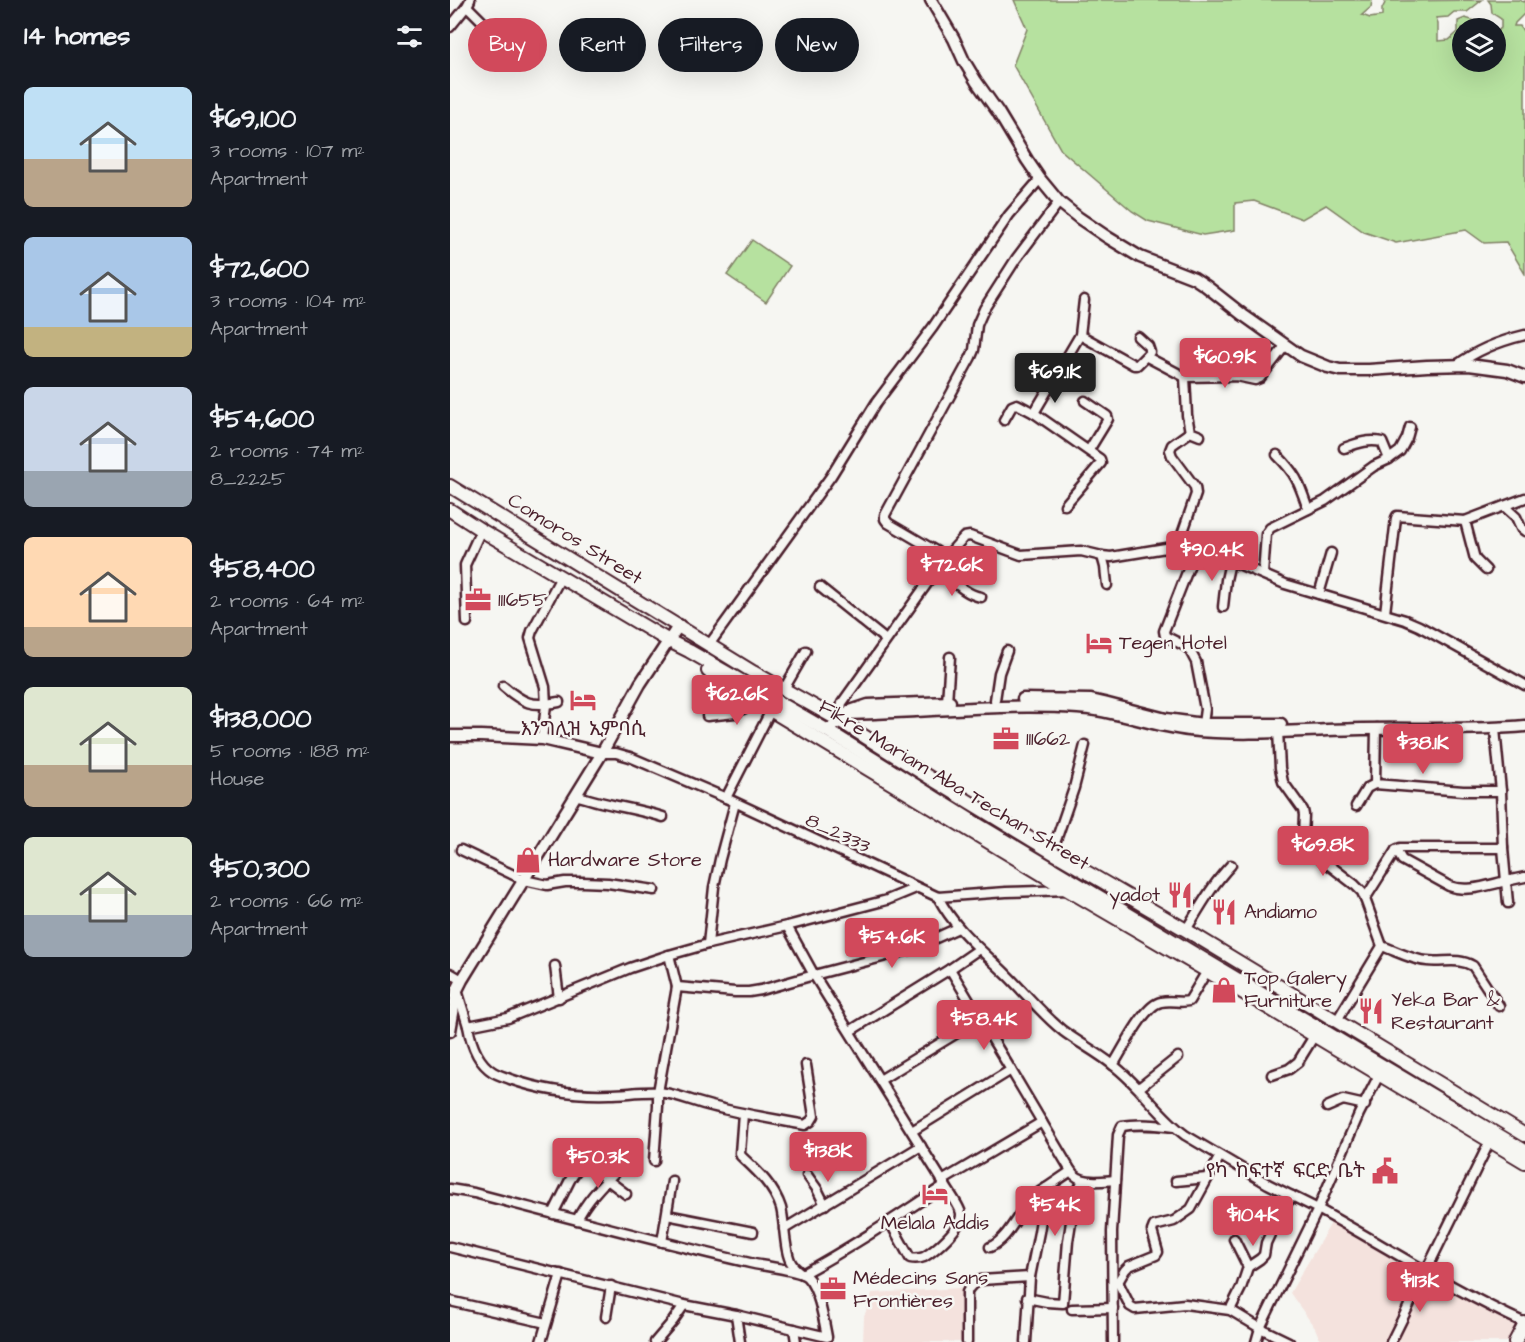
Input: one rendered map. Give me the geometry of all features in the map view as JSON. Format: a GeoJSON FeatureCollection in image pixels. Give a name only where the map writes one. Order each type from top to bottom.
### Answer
{"type":"FeatureCollection","features":[{"type":"Feature","properties":{"kind":"main road"},"geometry":{"type":"LineString","coordinates":[[931,0],[976,81],[1027,160],[1059,202],[1079,218],[1140,257],[1194,278],[1226,304],[1301,356],[1328,367],[1340,370],[1457,365],[1507,370],[1525,377]]}},
{"type":"Feature","properties":{"kind":"main road","name":"Comoros Street"},"geometry":{"type":"LineString","coordinates":[[450,486],[679,625]]}},
{"type":"Feature","properties":{"kind":"main road"},"geometry":{"type":"LineString","coordinates":[[463,518],[476,501]]}},
{"type":"Feature","properties":{"kind":"main road","name":"Comoros Street"},"geometry":{"type":"LineString","coordinates":[[450,510],[669,641]]}},
{"type":"Feature","properties":{"kind":"main road"},"geometry":{"type":"LineString","coordinates":[[450,1031],[460,985],[602,753],[640,684],[679,625]]}},
{"type":"Feature","properties":{"kind":"main road","name":"Fikre Mariam Aba Techan Street"},"geometry":{"type":"LineString","coordinates":[[679,625],[784,689],[839,718],[935,781],[1525,1135]]}},
{"type":"Feature","properties":{"kind":"main road","name":"Fikre Mariam Aba Techan Street"},"geometry":{"type":"LineString","coordinates":[[669,641],[828,731],[1383,1071],[1525,1151]]}},
{"type":"Feature","properties":{"kind":"main road"},"geometry":{"type":"LineString","coordinates":[[689,651],[700,666],[757,702],[1314,1036],[1383,1071],[1525,1162]]}},
{"type":"Feature","properties":{"kind":"main road"},"geometry":{"type":"LineString","coordinates":[[858,711],[868,705],[995,700],[1080,704],[1167,727],[1222,732],[1278,731],[1334,726],[1469,724],[1525,719]]}},
{"type":"Feature","properties":{"kind":"main road"},"geometry":{"type":"LineString","coordinates":[[828,731],[839,718],[858,711],[1104,703],[1166,719],[1203,724],[1495,729],[1525,726]]}},
{"type":"Feature","properties":{"kind":"main road"},"geometry":{"type":"LineString","coordinates":[[450,736],[542,739],[602,753]]}},
{"type":"Feature","properties":{"kind":"main road"},"geometry":{"type":"LineString","coordinates":[[1383,1071],[1393,1056]]}},
{"type":"Feature","properties":{"kind":"main road"},"geometry":{"type":"LineString","coordinates":[[1515,1342],[1525,1323]]}},
{"type":"Feature","properties":{"kind":"street"},"geometry":{"type":"LineString","coordinates":[[450,27],[469,3],[482,18]]}},
{"type":"Feature","properties":{"kind":"street"},"geometry":{"type":"LineString","coordinates":[[709,645],[831,476],[876,403],[933,327],[1009,215],[1040,178]]}},
{"type":"Feature","properties":{"kind":"street"},"geometry":{"type":"LineString","coordinates":[[946,557],[888,523],[885,515],[971,357],[977,326],[984,309],[1016,260],[1059,202]]}},
{"type":"Feature","properties":{"kind":"street"},"geometry":{"type":"LineString","coordinates":[[1034,413],[1080,335],[1084,300]]}},
{"type":"Feature","properties":{"kind":"street"},"geometry":{"type":"LineString","coordinates":[[1080,335],[1131,364],[1137,365],[1150,352],[1148,346],[1138,338]]}},
{"type":"Feature","properties":{"kind":"street"},"geometry":{"type":"LineString","coordinates":[[1457,365],[1473,353],[1507,339],[1525,335]]}},
{"type":"Feature","properties":{"kind":"street"},"geometry":{"type":"LineString","coordinates":[[1147,357],[1185,377],[1236,376],[1258,380],[1286,346]]}},
{"type":"Feature","properties":{"kind":"street"},"geometry":{"type":"LineString","coordinates":[[1040,372],[1052,381]]}},
{"type":"Feature","properties":{"kind":"street"},"geometry":{"type":"LineString","coordinates":[[1185,377],[1190,432]]}},
{"type":"Feature","properties":{"kind":"street"},"geometry":{"type":"LineString","coordinates":[[1085,401],[1108,419],[1089,450]]}},
{"type":"Feature","properties":{"kind":"street"},"geometry":{"type":"LineString","coordinates":[[1004,420],[1014,404],[1034,413],[1089,450],[1101,461],[1065,506]]}},
{"type":"Feature","properties":{"kind":"street"},"geometry":{"type":"LineString","coordinates":[[1263,574],[1266,534],[1270,528],[1325,501],[1374,466],[1389,459],[1400,451],[1410,427]]}},
{"type":"Feature","properties":{"kind":"street"},"geometry":{"type":"LineString","coordinates":[[1190,432],[1200,436]]}},
{"type":"Feature","properties":{"kind":"street"},"geometry":{"type":"LineString","coordinates":[[1178,546],[1196,494],[1195,487],[1170,450],[1172,445],[1190,432]]}},
{"type":"Feature","properties":{"kind":"street"},"geometry":{"type":"LineString","coordinates":[[1344,448],[1361,441],[1382,442],[1389,459]]}},
{"type":"Feature","properties":{"kind":"street"},"geometry":{"type":"LineString","coordinates":[[1277,455],[1292,470],[1298,480],[1308,509]]}},
{"type":"Feature","properties":{"kind":"street"},"geometry":{"type":"LineString","coordinates":[[1385,613],[1397,516],[1465,521],[1525,498]]}},
{"type":"Feature","properties":{"kind":"street"},"geometry":{"type":"LineString","coordinates":[[1505,507],[1516,517],[1525,531]]}},
{"type":"Feature","properties":{"kind":"street"},"geometry":{"type":"LineString","coordinates":[[1465,521],[1475,559],[1486,570]]}},
{"type":"Feature","properties":{"kind":"street"},"geometry":{"type":"LineString","coordinates":[[467,622],[465,565],[481,530]]}},
{"type":"Feature","properties":{"kind":"street"},"geometry":{"type":"LineString","coordinates":[[839,718],[842,703],[886,640],[946,557],[964,537],[970,536],[1024,555],[1068,550],[1111,557],[1178,546],[1208,551],[1285,584],[1385,613],[1419,626],[1525,685]]}},
{"type":"Feature","properties":{"kind":"street"},"geometry":{"type":"LineString","coordinates":[[1196,549],[1164,631],[1165,636],[1189,649],[1196,662],[1205,709],[1203,724]]}},
{"type":"Feature","properties":{"kind":"street"},"geometry":{"type":"LineString","coordinates":[[1319,594],[1331,553]]}},
{"type":"Feature","properties":{"kind":"street"},"geometry":{"type":"LineString","coordinates":[[1102,556],[1107,585]]}},
{"type":"Feature","properties":{"kind":"street"},"geometry":{"type":"LineString","coordinates":[[1223,607],[1230,562]]}},
{"type":"Feature","properties":{"kind":"street"},"geometry":{"type":"LineString","coordinates":[[939,567],[965,591],[973,596],[981,597]]}},
{"type":"Feature","properties":{"kind":"street"},"geometry":{"type":"LineString","coordinates":[[542,739],[546,705],[545,687],[530,638],[561,577]]}},
{"type":"Feature","properties":{"kind":"street"},"geometry":{"type":"LineString","coordinates":[[820,587],[886,640]]}},
{"type":"Feature","properties":{"kind":"street"},"geometry":{"type":"LineString","coordinates":[[784,689],[806,651]]}},
{"type":"Feature","properties":{"kind":"street"},"geometry":{"type":"LineString","coordinates":[[995,700],[999,673],[1006,651]]}},
{"type":"Feature","properties":{"kind":"street"},"geometry":{"type":"LineString","coordinates":[[947,702],[950,657]]}},
{"type":"Feature","properties":{"kind":"street"},"geometry":{"type":"LineString","coordinates":[[503,687],[524,702],[546,705],[559,702]]}},
{"type":"Feature","properties":{"kind":"street"},"geometry":{"type":"LineString","coordinates":[[707,716],[735,713],[757,702]]}},
{"type":"Feature","properties":{"kind":"street"},"geometry":{"type":"LineString","coordinates":[[726,798],[771,710]]}},
{"type":"Feature","properties":{"kind":"street"},"geometry":{"type":"LineString","coordinates":[[1375,784],[1376,728]]}},
{"type":"Feature","properties":{"kind":"street"},"geometry":{"type":"LineString","coordinates":[[1495,729],[1508,903]]}},
{"type":"Feature","properties":{"kind":"street"},"geometry":{"type":"LineString","coordinates":[[1278,731],[1281,775],[1283,782],[1303,810],[1303,837],[1306,847],[1362,892],[1382,946]]}},
{"type":"Feature","properties":{"kind":"street"},"geometry":{"type":"LineString","coordinates":[[1052,852],[1074,788],[1085,745]]}},
{"type":"Feature","properties":{"kind":"street","name":"8_2333"},"geometry":{"type":"LineString","coordinates":[[602,753],[616,753],[630,757],[726,798],[938,897],[1068,890]]}},
{"type":"Feature","properties":{"kind":"street"},"geometry":{"type":"LineString","coordinates":[[1356,806],[1366,788],[1375,784],[1463,791],[1501,791]]}},
{"type":"Feature","properties":{"kind":"street"},"geometry":{"type":"LineString","coordinates":[[576,795],[663,818]]}},
{"type":"Feature","properties":{"kind":"street"},"geometry":{"type":"LineString","coordinates":[[708,944],[714,887],[735,803]]}},
{"type":"Feature","properties":{"kind":"street"},"geometry":{"type":"LineString","coordinates":[[1365,899],[1396,850],[1400,848],[1503,848]]}},
{"type":"Feature","properties":{"kind":"street"},"geometry":{"type":"LineString","coordinates":[[461,850],[524,880],[547,885],[565,882],[608,883],[654,890]]}},
{"type":"Feature","properties":{"kind":"street"},"geometry":{"type":"LineString","coordinates":[[1396,850],[1402,860],[1456,889],[1467,889],[1525,877]]}},
{"type":"Feature","properties":{"kind":"street"},"geometry":{"type":"LineString","coordinates":[[1186,930],[1210,889],[1231,865]]}},
{"type":"Feature","properties":{"kind":"street"},"geometry":{"type":"LineString","coordinates":[[468,1026],[508,1018],[630,968],[669,955],[887,900],[916,888]]}},
{"type":"Feature","properties":{"kind":"street"},"geometry":{"type":"LineString","coordinates":[[938,897],[945,912],[958,928],[1050,1020],[1113,1065],[1139,1088],[1174,1127],[1185,1135],[1268,1184],[1353,1228],[1468,1296],[1525,1323]]}},
{"type":"Feature","properties":{"kind":"street"},"geometry":{"type":"LineString","coordinates":[[787,926],[814,975],[960,1211],[961,1217],[952,1233],[923,1257],[916,1259],[910,1258],[890,1222]]}},
{"type":"Feature","properties":{"kind":"street"},"geometry":{"type":"LineString","coordinates":[[677,987],[749,992],[761,990],[909,950],[958,928]]}},
{"type":"Feature","properties":{"kind":"street"},"geometry":{"type":"LineString","coordinates":[[1382,946],[1424,961],[1459,960],[1466,962],[1473,966],[1499,1006]]}},
{"type":"Feature","properties":{"kind":"street"},"geometry":{"type":"LineString","coordinates":[[1336,1022],[1382,946]]}},
{"type":"Feature","properties":{"kind":"street"},"geometry":{"type":"LineString","coordinates":[[850,1031],[979,949]]}},
{"type":"Feature","properties":{"kind":"street"},"geometry":{"type":"LineString","coordinates":[[654,1161],[658,1092],[677,987],[669,955]]}},
{"type":"Feature","properties":{"kind":"street"},"geometry":{"type":"LineString","coordinates":[[555,966],[559,998]]}},
{"type":"Feature","properties":{"kind":"street"},"geometry":{"type":"LineString","coordinates":[[950,969],[1076,1178],[1115,1180]]}},
{"type":"Feature","properties":{"kind":"street"},"geometry":{"type":"LineString","coordinates":[[1113,1065],[1136,1025],[1154,1005],[1162,1002],[1190,1001],[1207,971]]}},
{"type":"Feature","properties":{"kind":"street"},"geometry":{"type":"LineString","coordinates":[[450,973],[460,985],[470,1041],[482,1062],[494,1073],[540,1088],[607,1094],[658,1092],[686,1097],[743,1114],[805,1125],[814,1116],[806,1065]]}},
{"type":"Feature","properties":{"kind":"street"},"geometry":{"type":"LineString","coordinates":[[880,1080],[980,1019]]}},
{"type":"Feature","properties":{"kind":"street"},"geometry":{"type":"LineString","coordinates":[[1272,1075],[1289,1069],[1298,1062],[1314,1036]]}},
{"type":"Feature","properties":{"kind":"street"},"geometry":{"type":"LineString","coordinates":[[1139,1088],[1178,1057]]}},
{"type":"Feature","properties":{"kind":"street"},"geometry":{"type":"LineString","coordinates":[[912,1131],[1011,1070]]}},
{"type":"Feature","properties":{"kind":"street"},"geometry":{"type":"LineString","coordinates":[[1256,1342],[1260,1328],[1318,1209],[1359,1114],[1383,1071]]}},
{"type":"Feature","properties":{"kind":"street"},"geometry":{"type":"LineString","coordinates":[[1327,1107],[1343,1100],[1365,1105]]}},
{"type":"Feature","properties":{"kind":"street"},"geometry":{"type":"LineString","coordinates":[[450,1247],[684,1305],[794,1329],[827,1340],[821,1308],[808,1278],[792,1265],[789,1257],[781,1208],[762,1175],[741,1156],[743,1114]]}},
{"type":"Feature","properties":{"kind":"street"},"geometry":{"type":"LineString","coordinates":[[450,1189],[474,1193],[765,1267],[802,1274],[890,1222],[943,1183],[1042,1122]]}},
{"type":"Feature","properties":{"kind":"street"},"geometry":{"type":"LineString","coordinates":[[1113,1342],[1115,1282],[1112,1232],[1118,1135],[1122,1126],[1174,1127]]}},
{"type":"Feature","properties":{"kind":"street"},"geometry":{"type":"LineString","coordinates":[[1391,1342],[1490,1141]]}},
{"type":"Feature","properties":{"kind":"street"},"geometry":{"type":"LineString","coordinates":[[784,1229],[921,1146]]}},
{"type":"Feature","properties":{"kind":"street"},"geometry":{"type":"LineString","coordinates":[[553,1214],[576,1171],[593,1156]]}},
{"type":"Feature","properties":{"kind":"street"},"geometry":{"type":"LineString","coordinates":[[1115,1282],[1129,1266],[1156,1255],[1158,1252],[1152,1231],[1154,1226],[1174,1221],[1191,1209],[1220,1156]]}},
{"type":"Feature","properties":{"kind":"street"},"geometry":{"type":"LineString","coordinates":[[585,1163],[626,1194]]}},
{"type":"Feature","properties":{"kind":"street"},"geometry":{"type":"LineString","coordinates":[[577,1220],[583,1208],[607,1179],[621,1167]]}},
{"type":"Feature","properties":{"kind":"street"},"geometry":{"type":"LineString","coordinates":[[990,1247],[998,1244],[1028,1203],[1071,1171]]}},
{"type":"Feature","properties":{"kind":"street"},"geometry":{"type":"LineString","coordinates":[[807,1175],[825,1205]]}},
{"type":"Feature","properties":{"kind":"street"},"geometry":{"type":"LineString","coordinates":[[1176,1181],[1207,1178]]}},
{"type":"Feature","properties":{"kind":"street"},"geometry":{"type":"LineString","coordinates":[[1028,1298],[1063,1303],[1068,1241],[1075,1197],[1083,1180]]}},
{"type":"Feature","properties":{"kind":"street"},"geometry":{"type":"LineString","coordinates":[[662,1242],[672,1181]]}},
{"type":"Feature","properties":{"kind":"street"},"geometry":{"type":"LineString","coordinates":[[1026,1342],[1030,1277],[1046,1188]]}},
{"type":"Feature","properties":{"kind":"street"},"geometry":{"type":"LineString","coordinates":[[1230,1310],[1248,1267],[1264,1255],[1267,1240],[1280,1213],[1292,1196]]}},
{"type":"Feature","properties":{"kind":"street"},"geometry":{"type":"LineString","coordinates":[[667,1215],[753,1232]]}},
{"type":"Feature","properties":{"kind":"street"},"geometry":{"type":"LineString","coordinates":[[1234,1239],[1248,1267]]}},
{"type":"Feature","properties":{"kind":"street"},"geometry":{"type":"LineString","coordinates":[[540,1342],[561,1274]]}},
{"type":"Feature","properties":{"kind":"street"},"geometry":{"type":"LineString","coordinates":[[967,1342],[969,1286],[981,1280],[1030,1277]]}},
{"type":"Feature","properties":{"kind":"street"},"geometry":{"type":"LineString","coordinates":[[1115,1282],[1130,1306],[1135,1309],[1185,1304],[1230,1310],[1289,1342]]}},
{"type":"Feature","properties":{"kind":"street"},"geometry":{"type":"LineString","coordinates":[[606,1317],[611,1286]]}},
{"type":"Feature","properties":{"kind":"street"},"geometry":{"type":"LineString","coordinates":[[450,1301],[546,1323]]}},
{"type":"Feature","properties":{"kind":"street"},"geometry":{"type":"LineString","coordinates":[[655,1342],[684,1305]]}},
{"type":"Feature","properties":{"kind":"street"},"geometry":{"type":"LineString","coordinates":[[1072,1309],[1113,1308]]}},
{"type":"Feature","properties":{"kind":"street"},"geometry":{"type":"LineString","coordinates":[[736,1315],[740,1342]]}},
{"type":"Feature","properties":{"kind":"street"},"geometry":{"type":"LineString","coordinates":[[794,1329],[796,1342]]}},
{"type":"Feature","properties":{"kind":"shaded area"},"geometry":{"type":"Polygon","coordinates":[[[1331,1223],[1473,1300],[1523,1331],[1515,1342],[1321,1342],[1315,1328],[1290,1293],[1331,1223]]]}},
{"type":"Feature","properties":{"kind":"shaded area"},"geometry":{"type":"Polygon","coordinates":[[[961,1288],[964,1309],[963,1342],[863,1342],[864,1317],[872,1293],[961,1288]]]}},
{"type":"Feature","properties":{"kind":"green space"},"geometry":{"type":"Polygon","coordinates":[[[1014,0],[1372,0],[1371,7],[1362,15],[1370,18],[1382,16],[1382,9],[1386,1],[1482,0],[1467,12],[1454,12],[1448,17],[1436,18],[1438,41],[1449,40],[1452,37],[1452,72],[1506,72],[1506,18],[1500,18],[1492,13],[1488,0],[1525,1],[1525,13],[1514,26],[1520,26],[1525,34],[1525,274],[1506,242],[1484,243],[1466,230],[1396,243],[1364,232],[1326,205],[1302,219],[1254,201],[1235,203],[1235,230],[1203,235],[1148,221],[1132,211],[1061,150],[1013,65],[1027,29],[1014,0]]]}},
{"type":"Feature","properties":{"kind":"green space"},"geometry":{"type":"Polygon","coordinates":[[[752,240],[790,266],[766,302],[727,275],[752,240]]]}},
{"type":"Feature","properties":{"kind":"place","name":"111655"},"geometry":{"type":"Point","coordinates":[478,600]}},
{"type":"Feature","properties":{"kind":"place","name":"Tegen Hotel"},"geometry":{"type":"Point","coordinates":[1099,643]}},
{"type":"Feature","properties":{"kind":"place","name":"እንግሊዝ ኢምባሲ"},"geometry":{"type":"Point","coordinates":[583,700]}},
{"type":"Feature","properties":{"kind":"place","name":"111662"},"geometry":{"type":"Point","coordinates":[1006,739]}},
{"type":"Feature","properties":{"kind":"place","name":"Hardware Store"},"geometry":{"type":"Point","coordinates":[528,860]}},
{"type":"Feature","properties":{"kind":"place","name":"yadot"},"geometry":{"type":"Point","coordinates":[1180,895]}},
{"type":"Feature","properties":{"kind":"place","name":"Andiamo"},"geometry":{"type":"Point","coordinates":[1224,912]}},
{"type":"Feature","properties":{"kind":"place","name":"Top Galery Furniture"},"geometry":{"type":"Point","coordinates":[1224,990]}},
{"type":"Feature","properties":{"kind":"place","name":"Yeka Bar & Restaurant"},"geometry":{"type":"Point","coordinates":[1371,1011]}},
{"type":"Feature","properties":{"kind":"place","name":"የካ ከፍተኛ ፍርድ ቤት"},"geometry":{"type":"Point","coordinates":[1385,1171]}},
{"type":"Feature","properties":{"kind":"place","name":"Melala Addis"},"geometry":{"type":"Point","coordinates":[935,1194]}},
{"type":"Feature","properties":{"kind":"place","name":"Médecins Sans Frontières"},"geometry":{"type":"Point","coordinates":[833,1289]}}]}
